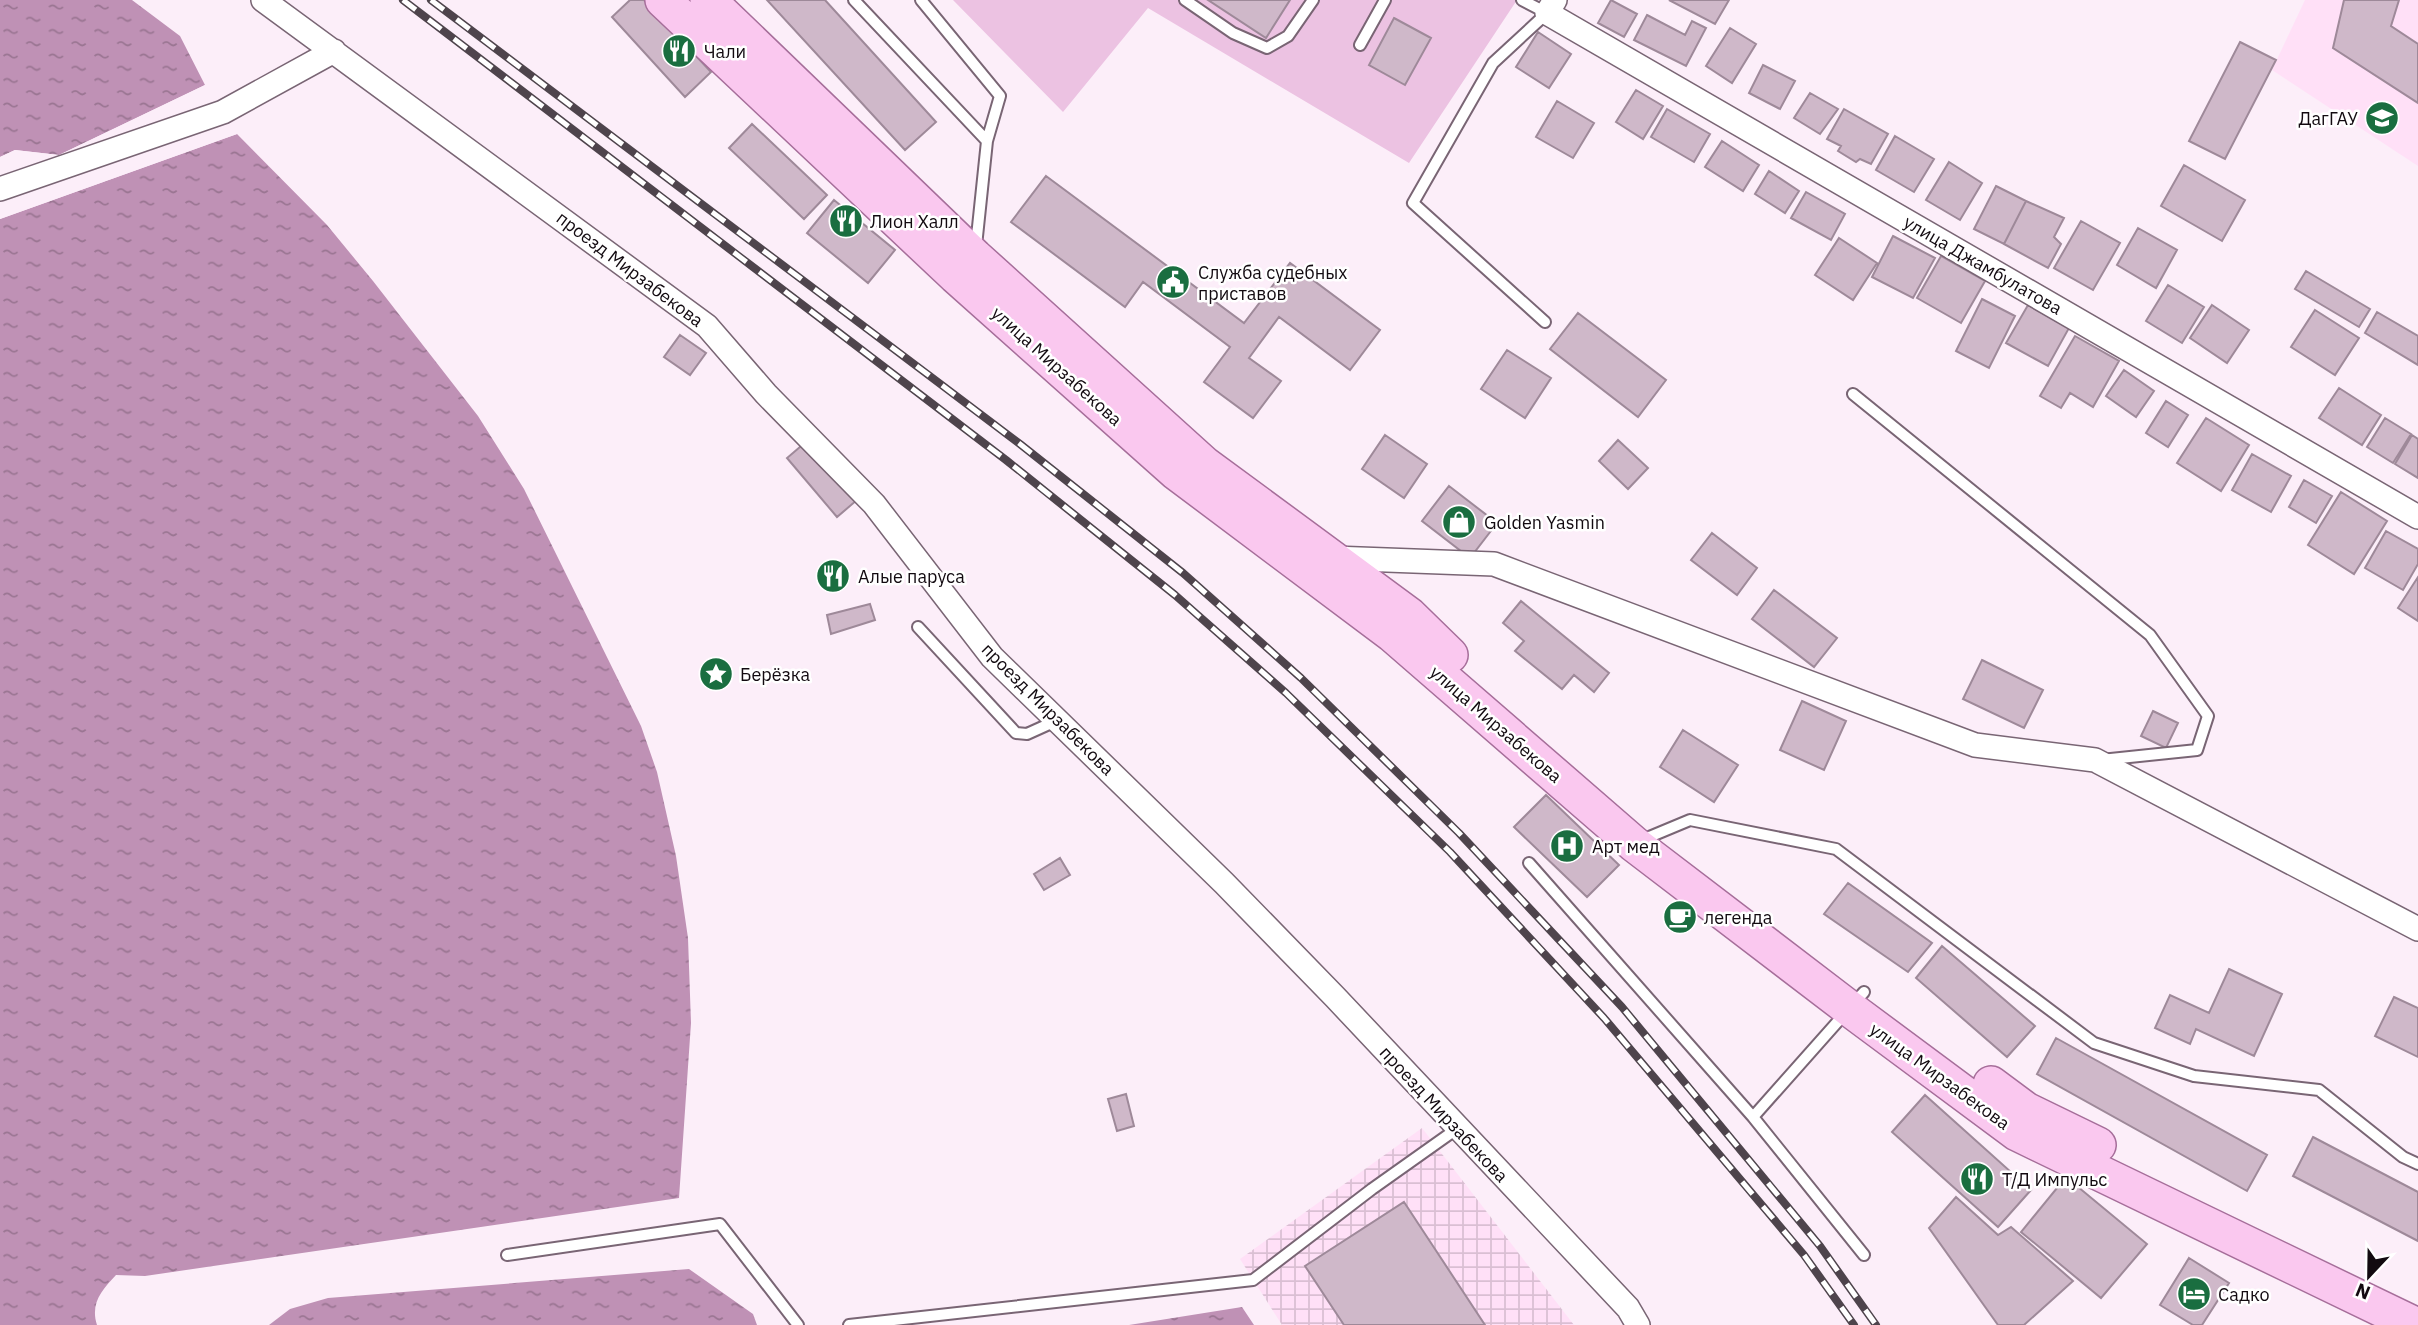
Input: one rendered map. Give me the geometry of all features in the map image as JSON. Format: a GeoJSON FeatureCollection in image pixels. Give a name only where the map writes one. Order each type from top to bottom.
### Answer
{"type":"FeatureCollection","features":[{"type":"Feature","properties":{"kind":"main road","name":"улица Мирзабекова"},"geometry":{"type":"LineString","coordinates":[[663,0],[965,267],[1204,464],[1321,567],[1409,615],[1637,842],[1857,1001],[2026,1110],[2418,1302]]}},
{"type":"Feature","properties":{"kind":"main road","name":"улица Мирзабекова"},"geometry":{"type":"LineString","coordinates":[[708,0],[965,267]]}},
{"type":"Feature","properties":{"kind":"main road","name":"улица Мирзабекова"},"geometry":{"type":"LineString","coordinates":[[1857,1001],[2017,1133],[2415,1325]]}},
{"type":"Feature","properties":{"kind":"street","name":"проезд Мирзабекова"},"geometry":{"type":"LineString","coordinates":[[263,0],[707,326],[766,394],[874,504],[992,657],[1233,893],[1628,1308],[1638,1325]]}},
{"type":"Feature","properties":{"kind":"street","name":"улица Джамбулатова"},"geometry":{"type":"LineString","coordinates":[[1551,6],[2418,517]]}},
{"type":"Feature","properties":{"kind":"street"},"geometry":{"type":"LineString","coordinates":[[0,189],[223,113],[334,51]]}},
{"type":"Feature","properties":{"kind":"street"},"geometry":{"type":"LineString","coordinates":[[1321,567],[1494,564],[1976,745],[2095,760],[2418,929]]}},
{"type":"Feature","properties":{"kind":"lane"},"geometry":{"type":"LineString","coordinates":[[854,0],[987,141]]}},
{"type":"Feature","properties":{"kind":"lane"},"geometry":{"type":"LineString","coordinates":[[921,0],[1000,96],[987,141],[965,267]]}},
{"type":"Feature","properties":{"kind":"lane"},"geometry":{"type":"LineString","coordinates":[[1185,0],[1233,33],[1267,48],[1288,36],[1313,0]]}},
{"type":"Feature","properties":{"kind":"lane"},"geometry":{"type":"LineString","coordinates":[[1360,45],[1385,0]]}},
{"type":"Feature","properties":{"kind":"lane"},"geometry":{"type":"LineString","coordinates":[[1522,0],[1551,6]]}},
{"type":"Feature","properties":{"kind":"lane"},"geometry":{"type":"LineString","coordinates":[[1545,322],[1413,203],[1493,63],[1551,6]]}},
{"type":"Feature","properties":{"kind":"lane"},"geometry":{"type":"LineString","coordinates":[[1853,394],[2150,635],[2208,716],[2197,750],[2095,760]]}},
{"type":"Feature","properties":{"kind":"lane"},"geometry":{"type":"LineString","coordinates":[[918,627],[1016,733],[1027,734],[1058,720]]}},
{"type":"Feature","properties":{"kind":"lane"},"geometry":{"type":"LineString","coordinates":[[1637,842],[1690,820],[1836,849],[2094,1043],[2193,1076],[2319,1090],[2403,1157],[2418,1164]]}},
{"type":"Feature","properties":{"kind":"lane"},"geometry":{"type":"LineString","coordinates":[[1529,863],[1753,1117],[1864,1255]]}},
{"type":"Feature","properties":{"kind":"lane"},"geometry":{"type":"LineString","coordinates":[[1753,1117],[1857,1001]]}},
{"type":"Feature","properties":{"kind":"lane"},"geometry":{"type":"LineString","coordinates":[[849,1325],[1253,1280],[1372,1189],[1458,1128]]}},
{"type":"Feature","properties":{"kind":"lane"},"geometry":{"type":"LineString","coordinates":[[507,1255],[720,1224],[799,1325]]}},
{"type":"Feature","properties":{"kind":"shaded area"},"geometry":{"type":"Polygon","coordinates":[[[953,0],[1517,0],[1409,163],[1148,8],[1063,112],[953,0]]]}},
{"type":"Feature","properties":{"kind":"shaded area","name":"ДагГАУ"},"geometry":{"type":"Polygon","coordinates":[[[2305,0],[2418,0],[2418,166],[2272,70],[2305,0]]]}},
{"type":"Feature","properties":{"kind":"shaded area"},"geometry":{"type":"Polygon","coordinates":[[[1422,1128],[1574,1325],[1282,1325],[1240,1259],[1422,1128]]]}},
{"type":"Feature","properties":{"kind":"water"},"geometry":{"type":"Polygon","coordinates":[[[0,0],[132,0],[180,36],[205,85],[59,155],[15,150],[0,157],[0,0]]]}},
{"type":"Feature","properties":{"kind":"water"},"geometry":{"type":"Polygon","coordinates":[[[237,134],[327,225],[478,416],[524,489],[641,726],[657,772],[676,856],[688,938],[691,1023],[679,1198],[145,1276],[116,1275],[96,1303],[97,1325],[0,1325],[0,219],[237,134]]]}},
{"type":"Feature","properties":{"kind":"water"},"geometry":{"type":"Polygon","coordinates":[[[689,1269],[753,1314],[757,1325],[269,1325],[290,1309],[328,1298],[689,1269]]]}},
{"type":"Feature","properties":{"kind":"water"},"geometry":{"type":"Polygon","coordinates":[[[1242,1307],[1254,1325],[1129,1325],[1242,1307]]]}},
{"type":"Feature","properties":{"kind":"pier"},"geometry":{"type":"Polygon","coordinates":[[[205,85],[206,88],[60,158],[15,154],[0,161],[0,157],[15,150],[59,155],[205,85]]]}},
{"type":"Feature","properties":{"kind":"pier"},"geometry":{"type":"Polygon","coordinates":[[[235,131],[237,134],[0,219],[0,215],[235,131]]]}},
{"type":"Feature","properties":{"kind":"building"},"geometry":{"type":"Polygon","coordinates":[[[630,0],[644,0],[711,72],[685,97],[612,17],[630,0]]]}},
{"type":"Feature","properties":{"kind":"building"},"geometry":{"type":"Polygon","coordinates":[[[767,0],[825,0],[936,122],[905,150],[767,0]]]}},
{"type":"Feature","properties":{"kind":"building"},"geometry":{"type":"Polygon","coordinates":[[[1208,0],[1290,0],[1266,38],[1208,0]]]}},
{"type":"Feature","properties":{"kind":"building"},"geometry":{"type":"Polygon","coordinates":[[[1611,0],[1637,14],[1624,37],[1598,23],[1611,0]]]}},
{"type":"Feature","properties":{"kind":"building"},"geometry":{"type":"Polygon","coordinates":[[[1669,0],[1729,0],[1715,24],[1669,0]]]}},
{"type":"Feature","properties":{"kind":"building"},"geometry":{"type":"Polygon","coordinates":[[[2344,0],[2399,0],[2391,26],[2418,44],[2418,103],[2333,48],[2344,0]]]}},
{"type":"Feature","properties":{"kind":"building"},"geometry":{"type":"Polygon","coordinates":[[[1647,15],[1685,35],[1692,21],[1706,28],[1686,66],[1634,40],[1647,15]]]}},
{"type":"Feature","properties":{"kind":"building"},"geometry":{"type":"Polygon","coordinates":[[[1394,18],[1431,38],[1405,85],[1369,65],[1394,18]]]}},
{"type":"Feature","properties":{"kind":"building"},"geometry":{"type":"Polygon","coordinates":[[[1730,28],[1756,44],[1732,83],[1706,66],[1730,28]]]}},
{"type":"Feature","properties":{"kind":"building"},"geometry":{"type":"Polygon","coordinates":[[[1538,32],[1571,54],[1549,88],[1516,67],[1538,32]]]}},
{"type":"Feature","properties":{"kind":"building"},"geometry":{"type":"Polygon","coordinates":[[[2240,42],[2276,60],[2225,159],[2189,141],[2240,42]]]}},
{"type":"Feature","properties":{"kind":"building"},"geometry":{"type":"Polygon","coordinates":[[[1763,65],[1795,81],[1780,109],[1749,93],[1763,65]]]}},
{"type":"Feature","properties":{"kind":"building"},"geometry":{"type":"Polygon","coordinates":[[[1636,90],[1663,106],[1643,139],[1616,122],[1636,90]]]}},
{"type":"Feature","properties":{"kind":"building"},"geometry":{"type":"Polygon","coordinates":[[[1810,93],[1838,109],[1820,134],[1794,118],[1810,93]]]}},
{"type":"Feature","properties":{"kind":"building"},"geometry":{"type":"Polygon","coordinates":[[[1557,101],[1594,123],[1573,158],[1536,137],[1557,101]]]}},
{"type":"Feature","properties":{"kind":"building"},"geometry":{"type":"Polygon","coordinates":[[[1667,109],[1710,134],[1694,162],[1651,137],[1667,109]]]}},
{"type":"Feature","properties":{"kind":"building"},"geometry":{"type":"Polygon","coordinates":[[[1844,109],[1888,134],[1871,164],[1860,159],[1856,162],[1838,151],[1841,146],[1827,139],[1844,109]]]}},
{"type":"Feature","properties":{"kind":"building"},"geometry":{"type":"Polygon","coordinates":[[[752,124],[827,195],[804,219],[729,148],[752,124]]]}},
{"type":"Feature","properties":{"kind":"building"},"geometry":{"type":"Polygon","coordinates":[[[1895,136],[1934,159],[1914,192],[1876,170],[1895,136]]]}},
{"type":"Feature","properties":{"kind":"building"},"geometry":{"type":"Polygon","coordinates":[[[1722,141],[1759,165],[1743,191],[1705,167],[1722,141]]]}},
{"type":"Feature","properties":{"kind":"building"},"geometry":{"type":"Polygon","coordinates":[[[1949,162],[1982,183],[1960,220],[1926,200],[1949,162]]]}},
{"type":"Feature","properties":{"kind":"building"},"geometry":{"type":"Polygon","coordinates":[[[2184,165],[2245,200],[2222,241],[2161,206],[2184,165]]]}},
{"type":"Feature","properties":{"kind":"building"},"geometry":{"type":"Polygon","coordinates":[[[1769,171],[1799,191],[1785,213],[1755,194],[1769,171]]]}},
{"type":"Feature","properties":{"kind":"building"},"geometry":{"type":"Polygon","coordinates":[[[1046,176],[1244,323],[1290,263],[1380,330],[1350,370],[1279,317],[1249,358],[1281,381],[1253,418],[1204,382],[1230,347],[1143,282],[1125,307],[1011,222],[1046,176]]]}},
{"type":"Feature","properties":{"kind":"building"},"geometry":{"type":"Polygon","coordinates":[[[1996,186],[2026,201],[2004,244],[1974,229],[1996,186]]]}},
{"type":"Feature","properties":{"kind":"building"},"geometry":{"type":"Polygon","coordinates":[[[1806,192],[1845,214],[1831,240],[1791,218],[1806,192]]]}},
{"type":"Feature","properties":{"kind":"building"},"geometry":{"type":"Polygon","coordinates":[[[834,200],[895,250],[868,283],[807,233],[834,200]]]}},
{"type":"Feature","properties":{"kind":"building"},"geometry":{"type":"Polygon","coordinates":[[[2026,201],[2064,218],[2054,237],[2061,244],[2048,268],[2004,244],[2026,201]]]}},
{"type":"Feature","properties":{"kind":"building"},"geometry":{"type":"Polygon","coordinates":[[[2081,221],[2120,243],[2093,290],[2054,268],[2081,221]]]}},
{"type":"Feature","properties":{"kind":"building"},"geometry":{"type":"Polygon","coordinates":[[[2138,228],[2177,250],[2156,288],[2117,265],[2138,228]]]}},
{"type":"Feature","properties":{"kind":"building"},"geometry":{"type":"Polygon","coordinates":[[[1893,236],[1935,258],[1913,298],[1872,277],[1893,236]]]}},
{"type":"Feature","properties":{"kind":"building"},"geometry":{"type":"Polygon","coordinates":[[[1839,238],[1877,263],[1853,300],[1815,275],[1839,238]]]}},
{"type":"Feature","properties":{"kind":"building"},"geometry":{"type":"Polygon","coordinates":[[[1941,256],[1985,281],[1961,323],[1917,298],[1941,256]]]}},
{"type":"Feature","properties":{"kind":"building"},"geometry":{"type":"Polygon","coordinates":[[[2306,271],[2370,309],[2359,327],[2295,289],[2306,271]]]}},
{"type":"Feature","properties":{"kind":"building"},"geometry":{"type":"Polygon","coordinates":[[[2168,285],[2204,307],[2182,343],[2146,321],[2168,285]]]}},
{"type":"Feature","properties":{"kind":"building"},"geometry":{"type":"Polygon","coordinates":[[[1982,299],[2015,316],[1989,368],[1956,351],[1982,299]]]}},
{"type":"Feature","properties":{"kind":"building"},"geometry":{"type":"Polygon","coordinates":[[[2028,305],[2069,328],[2048,366],[2006,343],[2028,305]]]}},
{"type":"Feature","properties":{"kind":"building"},"geometry":{"type":"Polygon","coordinates":[[[2212,305],[2249,330],[2227,363],[2190,338],[2212,305]]]}},
{"type":"Feature","properties":{"kind":"building"},"geometry":{"type":"Polygon","coordinates":[[[2315,310],[2359,338],[2335,375],[2291,347],[2315,310]]]}},
{"type":"Feature","properties":{"kind":"building"},"geometry":{"type":"Polygon","coordinates":[[[2377,312],[2418,336],[2418,365],[2365,333],[2377,312]]]}},
{"type":"Feature","properties":{"kind":"building"},"geometry":{"type":"Polygon","coordinates":[[[1578,313],[1666,380],[1638,417],[1550,349],[1578,313]]]}},
{"type":"Feature","properties":{"kind":"building"},"geometry":{"type":"Polygon","coordinates":[[[680,335],[706,353],[690,375],[664,357],[680,335]]]}},
{"type":"Feature","properties":{"kind":"building"},"geometry":{"type":"Polygon","coordinates":[[[2075,336],[2119,361],[2093,407],[2070,393],[2061,408],[2040,396],[2075,336]]]}},
{"type":"Feature","properties":{"kind":"building"},"geometry":{"type":"Polygon","coordinates":[[[1507,350],[1551,378],[1525,418],[1481,389],[1507,350]]]}},
{"type":"Feature","properties":{"kind":"building"},"geometry":{"type":"Polygon","coordinates":[[[2124,370],[2154,391],[2136,417],[2106,396],[2124,370]]]}},
{"type":"Feature","properties":{"kind":"building"},"geometry":{"type":"Polygon","coordinates":[[[2339,388],[2381,415],[2362,445],[2319,418],[2339,388]]]}},
{"type":"Feature","properties":{"kind":"building"},"geometry":{"type":"Polygon","coordinates":[[[2166,401],[2188,415],[2168,447],[2146,433],[2166,401]]]}},
{"type":"Feature","properties":{"kind":"building"},"geometry":{"type":"Polygon","coordinates":[[[2206,418],[2249,445],[2221,491],[2177,463],[2206,418]]]}},
{"type":"Feature","properties":{"kind":"building"},"geometry":{"type":"Polygon","coordinates":[[[2385,418],[2411,434],[2393,463],[2367,447],[2385,418]]]}},
{"type":"Feature","properties":{"kind":"building"},"geometry":{"type":"Polygon","coordinates":[[[1385,435],[1427,464],[1404,498],[1362,469],[1385,435]]]}},
{"type":"Feature","properties":{"kind":"building"},"geometry":{"type":"Polygon","coordinates":[[[2412,435],[2418,439],[2418,478],[2395,464],[2412,435]]]}},
{"type":"Feature","properties":{"kind":"building"},"geometry":{"type":"Polygon","coordinates":[[[1618,440],[1648,468],[1628,489],[1599,461],[1618,440]]]}},
{"type":"Feature","properties":{"kind":"building"},"geometry":{"type":"Polygon","coordinates":[[[807,441],[857,500],[837,517],[787,458],[807,441]]]}},
{"type":"Feature","properties":{"kind":"building"},"geometry":{"type":"Polygon","coordinates":[[[2252,454],[2291,476],[2271,512],[2232,490],[2252,454]]]}},
{"type":"Feature","properties":{"kind":"building"},"geometry":{"type":"Polygon","coordinates":[[[2304,480],[2332,496],[2316,523],[2289,507],[2304,480]]]}},
{"type":"Feature","properties":{"kind":"building"},"geometry":{"type":"Polygon","coordinates":[[[1449,486],[1497,523],[1470,558],[1422,521],[1449,486]]]}},
{"type":"Feature","properties":{"kind":"building"},"geometry":{"type":"Polygon","coordinates":[[[2341,492],[2387,521],[2354,574],[2308,545],[2341,492]]]}},
{"type":"Feature","properties":{"kind":"building"},"geometry":{"type":"Polygon","coordinates":[[[2386,531],[2418,549],[2418,564],[2403,590],[2365,568],[2386,531]]]}},
{"type":"Feature","properties":{"kind":"building"},"geometry":{"type":"Polygon","coordinates":[[[1712,533],[1757,568],[1737,595],[1691,560],[1712,533]]]}},
{"type":"Feature","properties":{"kind":"building"},"geometry":{"type":"Polygon","coordinates":[[[2418,577],[2418,621],[2398,608],[2418,577]]]}},
{"type":"Feature","properties":{"kind":"building"},"geometry":{"type":"Polygon","coordinates":[[[1774,590],[1837,638],[1814,667],[1752,619],[1774,590]]]}},
{"type":"Feature","properties":{"kind":"building"},"geometry":{"type":"Polygon","coordinates":[[[1521,601],[1609,673],[1594,692],[1574,675],[1562,689],[1515,651],[1524,641],[1503,623],[1521,601]]]}},
{"type":"Feature","properties":{"kind":"building"},"geometry":{"type":"Polygon","coordinates":[[[870,604],[875,620],[831,634],[827,615],[870,604]]]}},
{"type":"Feature","properties":{"kind":"building"},"geometry":{"type":"Polygon","coordinates":[[[1982,660],[2043,690],[2024,728],[1963,699],[1982,660]]]}},
{"type":"Feature","properties":{"kind":"building"},"geometry":{"type":"Polygon","coordinates":[[[1802,701],[1846,721],[1824,770],[1780,750],[1802,701]]]}},
{"type":"Feature","properties":{"kind":"building"},"geometry":{"type":"Polygon","coordinates":[[[2153,711],[2178,723],[2166,748],[2141,736],[2153,711]]]}},
{"type":"Feature","properties":{"kind":"building"},"geometry":{"type":"Polygon","coordinates":[[[1683,730],[1738,765],[1714,802],[1660,767],[1683,730]]]}},
{"type":"Feature","properties":{"kind":"building","name":"Арт мед"},"geometry":{"type":"Polygon","coordinates":[[[1546,795],[1619,865],[1587,897],[1514,827],[1546,795]]]}},
{"type":"Feature","properties":{"kind":"building"},"geometry":{"type":"Polygon","coordinates":[[[1060,858],[1070,875],[1044,890],[1034,874],[1060,858]]]}},
{"type":"Feature","properties":{"kind":"building"},"geometry":{"type":"Polygon","coordinates":[[[1848,883],[1932,943],[1908,972],[1824,914],[1848,883]]]}},
{"type":"Feature","properties":{"kind":"building"},"geometry":{"type":"Polygon","coordinates":[[[1942,946],[2035,1026],[2007,1057],[1916,978],[1942,946]]]}},
{"type":"Feature","properties":{"kind":"building"},"geometry":{"type":"Polygon","coordinates":[[[2229,969],[2282,994],[2254,1056],[2196,1029],[2190,1044],[2155,1028],[2170,995],[2209,1013],[2229,969]]]}},
{"type":"Feature","properties":{"kind":"building"},"geometry":{"type":"Polygon","coordinates":[[[2394,997],[2418,1008],[2418,1057],[2375,1036],[2394,997]]]}},
{"type":"Feature","properties":{"kind":"building"},"geometry":{"type":"Polygon","coordinates":[[[2056,1038],[2267,1155],[2247,1191],[2037,1074],[2056,1038]]]}},
{"type":"Feature","properties":{"kind":"building"},"geometry":{"type":"Polygon","coordinates":[[[1126,1094],[1134,1126],[1117,1131],[1108,1099],[1126,1094]]]}},
{"type":"Feature","properties":{"kind":"building"},"geometry":{"type":"Polygon","coordinates":[[[1925,1095],[2031,1190],[1998,1227],[1892,1132],[1925,1095]]]}},
{"type":"Feature","properties":{"kind":"building"},"geometry":{"type":"Polygon","coordinates":[[[2313,1137],[2418,1192],[2418,1241],[2293,1176],[2313,1137]]]}},
{"type":"Feature","properties":{"kind":"building"},"geometry":{"type":"Polygon","coordinates":[[[2066,1177],[2147,1244],[2101,1298],[2021,1232],[2066,1177]]]}},
{"type":"Feature","properties":{"kind":"building"},"geometry":{"type":"Polygon","coordinates":[[[1956,1197],[1998,1235],[2011,1227],[2073,1281],[2024,1325],[1998,1325],[1929,1228],[1956,1197]]]}},
{"type":"Feature","properties":{"kind":"building"},"geometry":{"type":"Polygon","coordinates":[[[1404,1202],[1485,1325],[1344,1325],[1305,1266],[1404,1202]]]}},
{"type":"Feature","properties":{"kind":"building","name":"Садко"},"geometry":{"type":"Polygon","coordinates":[[[2189,1258],[2229,1283],[2202,1325],[2193,1325],[2160,1305],[2189,1258]]]}},
{"type":"Feature","properties":{"kind":"railway"},"geometry":{"type":"LineString","coordinates":[[403,0],[1006,460],[1175,595],[1286,693],[1450,852],[1604,1018],[1804,1255],[1854,1325]]}},
{"type":"Feature","properties":{"kind":"railway"},"geometry":{"type":"LineString","coordinates":[[431,0],[1020,444],[1183,573],[1301,678],[1459,833],[1622,1007],[1820,1246],[1876,1325]]}},
{"type":"Feature","properties":{"kind":"place","name":"Чали"},"geometry":{"type":"Point","coordinates":[679,51]}},
{"type":"Feature","properties":{"kind":"place","name":"ДагГАУ"},"geometry":{"type":"Point","coordinates":[2382,118]}},
{"type":"Feature","properties":{"kind":"place","name":"Лион Халл"},"geometry":{"type":"Point","coordinates":[846,221]}},
{"type":"Feature","properties":{"kind":"place","name":"Служба судебных приставов"},"geometry":{"type":"Point","coordinates":[1173,282]}},
{"type":"Feature","properties":{"kind":"place","name":"Golden Yasmin"},"geometry":{"type":"Point","coordinates":[1459,522]}},
{"type":"Feature","properties":{"kind":"place","name":"Алые паруса"},"geometry":{"type":"Point","coordinates":[833,576]}},
{"type":"Feature","properties":{"kind":"place","name":"Берёзка"},"geometry":{"type":"Point","coordinates":[716,674]}},
{"type":"Feature","properties":{"kind":"place","name":"Арт мед"},"geometry":{"type":"Point","coordinates":[1567,846]}},
{"type":"Feature","properties":{"kind":"place","name":"легенда"},"geometry":{"type":"Point","coordinates":[1680,917]}},
{"type":"Feature","properties":{"kind":"place","name":"Т/Д Импульс"},"geometry":{"type":"Point","coordinates":[1977,1179]}},
{"type":"Feature","properties":{"kind":"place","name":"Садко"},"geometry":{"type":"Point","coordinates":[2194,1294]}}]}
